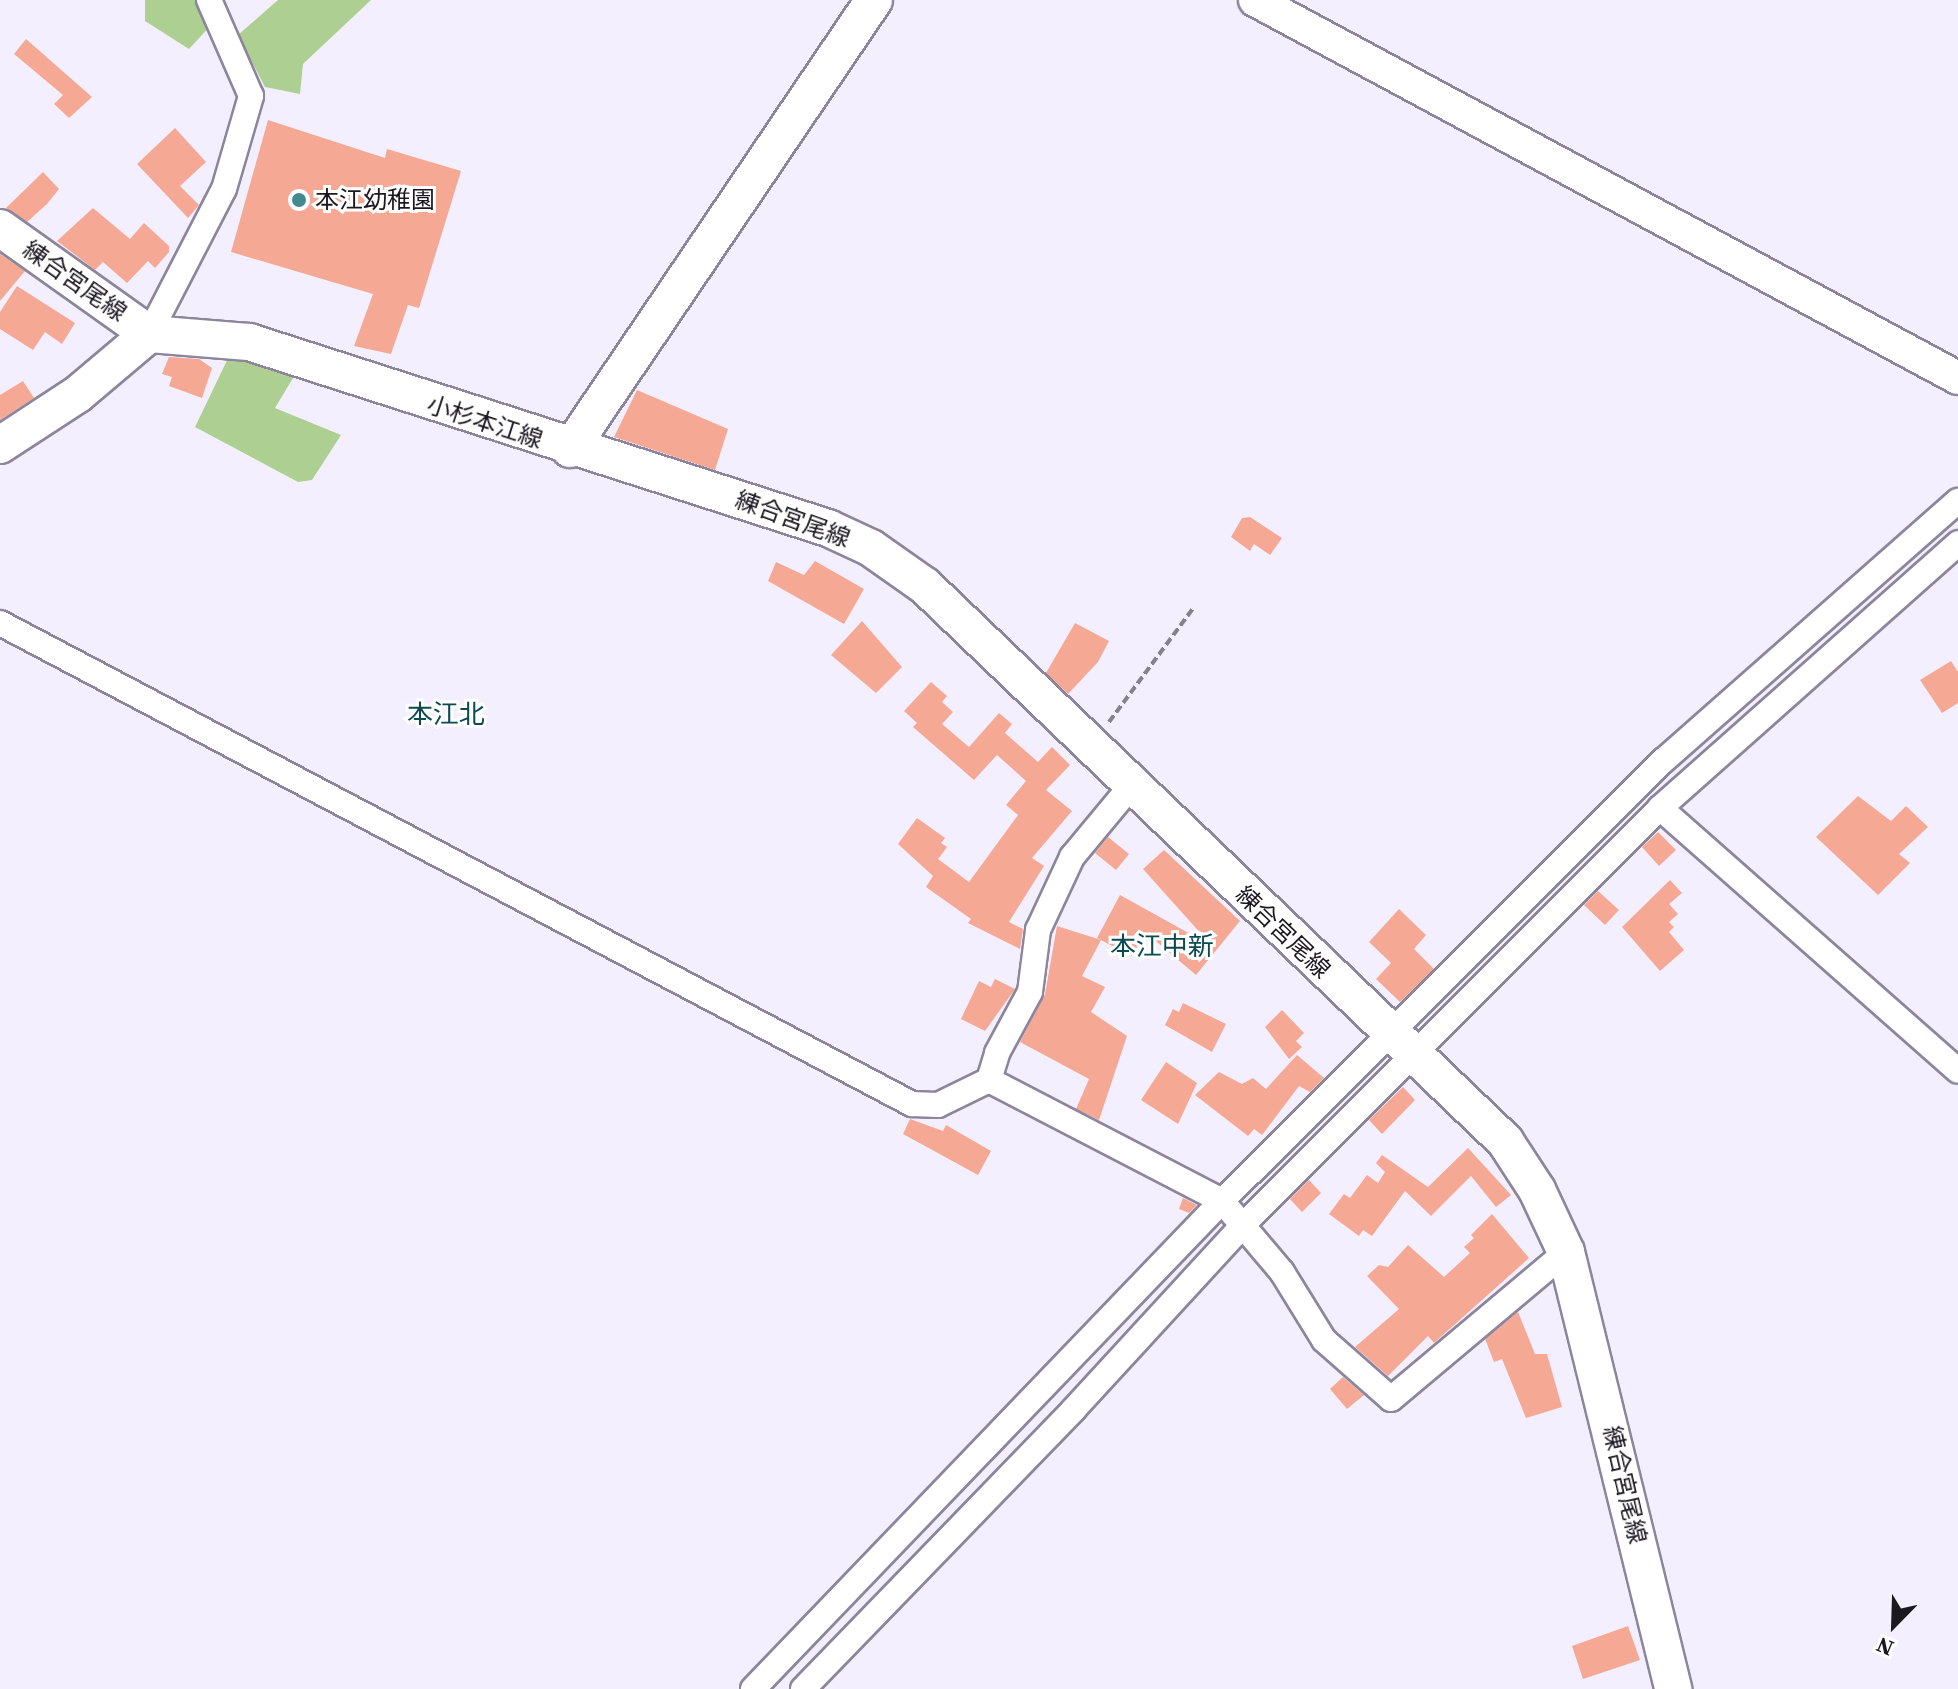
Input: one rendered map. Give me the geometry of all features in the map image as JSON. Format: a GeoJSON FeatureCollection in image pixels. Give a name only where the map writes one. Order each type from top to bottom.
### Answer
{"type":"FeatureCollection","features":[{"type":"Feature","properties":{"kind":"main road","name":"小杉本江線"},"geometry":{"type":"LineString","coordinates":[[149,334],[249,342],[570,449],[874,0]]}},
{"type":"Feature","properties":{"kind":"main road","name":"練合宮尾線"},"geometry":{"type":"LineString","coordinates":[[0,228],[149,334]]}},
{"type":"Feature","properties":{"kind":"main road"},"geometry":{"type":"LineString","coordinates":[[0,445],[78,394],[149,334]]}},
{"type":"Feature","properties":{"kind":"main road","name":"練合宮尾線"},"geometry":{"type":"LineString","coordinates":[[570,449],[828,528],[871,548],[925,586],[1403,1047],[1505,1141],[1537,1190],[1566,1252],[1673,1689]]}},
{"type":"Feature","properties":{"kind":"street"},"geometry":{"type":"LineString","coordinates":[[149,334],[224,189],[251,96],[209,0]]}},
{"type":"Feature","properties":{"kind":"street"},"geometry":{"type":"LineString","coordinates":[[1255,0],[1958,378]]}},
{"type":"Feature","properties":{"kind":"street"},"geometry":{"type":"LineString","coordinates":[[803,1689],[1074,1409],[1664,760],[1958,501]]}},
{"type":"Feature","properties":{"kind":"street"},"geometry":{"type":"LineString","coordinates":[[753,1689],[1222,1201],[1403,1047],[1660,808],[1958,543]]}},
{"type":"Feature","properties":{"kind":"street"},"geometry":{"type":"LineString","coordinates":[[0,623],[912,1104],[938,1105],[989,1080],[997,1053],[1030,992],[1038,930],[1066,869],[1100,818],[1131,786]]}},
{"type":"Feature","properties":{"kind":"street"},"geometry":{"type":"LineString","coordinates":[[1660,808],[1958,1071]]}},
{"type":"Feature","properties":{"kind":"street"},"geometry":{"type":"LineString","coordinates":[[989,1080],[1222,1201],[1282,1272],[1324,1340],[1391,1399],[1566,1252]]}},
{"type":"Feature","properties":{"kind":"path"},"geometry":{"type":"LineString","coordinates":[[1091,747],[1194,607]]}},
{"type":"Feature","properties":{"kind":"green space"},"geometry":{"type":"Polygon","coordinates":[[[145,0],[198,0],[214,22],[189,49],[145,21],[145,0]]]}},
{"type":"Feature","properties":{"kind":"green space"},"geometry":{"type":"Polygon","coordinates":[[[278,0],[371,0],[303,64],[300,94],[265,87],[238,35],[278,0]]]}},
{"type":"Feature","properties":{"kind":"green space"},"geometry":{"type":"Polygon","coordinates":[[[232,350],[296,373],[275,408],[341,435],[312,480],[298,482],[195,427],[232,350]]]}},
{"type":"Feature","properties":{"kind":"building"},"geometry":{"type":"Polygon","coordinates":[[[26,39],[92,97],[69,118],[54,104],[63,95],[14,54],[26,39]]]}},
{"type":"Feature","properties":{"kind":"building"},"geometry":{"type":"Polygon","coordinates":[[[268,120],[385,158],[387,149],[461,171],[419,308],[408,305],[391,354],[354,346],[373,294],[231,252],[268,120]]]}},
{"type":"Feature","properties":{"kind":"building"},"geometry":{"type":"Polygon","coordinates":[[[175,128],[206,162],[180,186],[199,205],[188,218],[137,164],[175,128]]]}},
{"type":"Feature","properties":{"kind":"building"},"geometry":{"type":"Polygon","coordinates":[[[43,172],[59,189],[27,222],[6,208],[43,172]]]}},
{"type":"Feature","properties":{"kind":"building"},"geometry":{"type":"Polygon","coordinates":[[[93,208],[130,239],[144,223],[169,246],[169,252],[155,268],[148,261],[127,283],[103,262],[95,270],[57,241],[93,208]]]}},
{"type":"Feature","properties":{"kind":"building"},"geometry":{"type":"Polygon","coordinates":[[[0,254],[25,271],[0,301],[0,254]]]}},
{"type":"Feature","properties":{"kind":"building"},"geometry":{"type":"Polygon","coordinates":[[[17,286],[75,323],[62,344],[45,332],[33,350],[0,329],[0,312],[17,286]]]}},
{"type":"Feature","properties":{"kind":"building"},"geometry":{"type":"Polygon","coordinates":[[[169,357],[199,359],[212,368],[202,398],[169,386],[172,377],[162,374],[169,357]]]}},
{"type":"Feature","properties":{"kind":"building"},"geometry":{"type":"Polygon","coordinates":[[[23,381],[34,398],[0,420],[0,395],[23,381]]]}},
{"type":"Feature","properties":{"kind":"building"},"geometry":{"type":"Polygon","coordinates":[[[637,390],[728,429],[715,470],[614,437],[637,390]]]}},
{"type":"Feature","properties":{"kind":"building"},"geometry":{"type":"Polygon","coordinates":[[[1250,517],[1282,538],[1270,555],[1254,544],[1250,551],[1231,537],[1242,518],[1250,517]]]}},
{"type":"Feature","properties":{"kind":"building"},"geometry":{"type":"Polygon","coordinates":[[[815,561],[864,589],[844,624],[768,581],[776,562],[804,575],[815,561]]]}},
{"type":"Feature","properties":{"kind":"building"},"geometry":{"type":"Polygon","coordinates":[[[862,621],[902,667],[876,693],[831,655],[862,621]]]}},
{"type":"Feature","properties":{"kind":"building"},"geometry":{"type":"Polygon","coordinates":[[[1075,623],[1109,641],[1098,662],[1068,694],[1046,673],[1075,623]]]}},
{"type":"Feature","properties":{"kind":"building"},"geometry":{"type":"Polygon","coordinates":[[[1951,661],[1958,672],[1958,703],[1942,713],[1920,680],[1951,661]]]}},
{"type":"Feature","properties":{"kind":"building"},"geometry":{"type":"Polygon","coordinates":[[[931,682],[947,696],[942,702],[953,712],[942,724],[969,747],[999,713],[1012,724],[1005,733],[1038,762],[1052,747],[1070,765],[1046,790],[1072,811],[1032,858],[1044,866],[1009,922],[1023,929],[1020,949],[968,923],[971,919],[926,887],[933,876],[898,844],[917,818],[945,838],[941,843],[947,847],[938,859],[969,882],[1018,815],[1006,805],[1026,781],[997,755],[974,780],[913,727],[917,723],[904,711],[931,682]]]}},
{"type":"Feature","properties":{"kind":"building"},"geometry":{"type":"Polygon","coordinates":[[[1858,796],[1891,821],[1906,806],[1928,827],[1899,854],[1910,863],[1878,895],[1816,837],[1858,796]]]}},
{"type":"Feature","properties":{"kind":"building"},"geometry":{"type":"Polygon","coordinates":[[[1658,832],[1676,850],[1659,866],[1642,847],[1658,832]]]}},
{"type":"Feature","properties":{"kind":"building"},"geometry":{"type":"Polygon","coordinates":[[[1108,837],[1129,854],[1116,870],[1095,853],[1108,837]]]}},
{"type":"Feature","properties":{"kind":"building"},"geometry":{"type":"Polygon","coordinates":[[[1164,850],[1240,921],[1196,975],[1145,932],[1132,956],[1097,938],[1120,895],[1212,946],[1143,869],[1164,850]]]}},
{"type":"Feature","properties":{"kind":"building"},"geometry":{"type":"Polygon","coordinates":[[[1670,880],[1682,893],[1669,904],[1678,914],[1669,922],[1674,927],[1669,932],[1684,950],[1660,971],[1622,927],[1670,880]]]}},
{"type":"Feature","properties":{"kind":"building"},"geometry":{"type":"Polygon","coordinates":[[[1598,891],[1619,910],[1605,925],[1584,905],[1598,891]]]}},
{"type":"Feature","properties":{"kind":"building"},"geometry":{"type":"Polygon","coordinates":[[[1399,909],[1426,935],[1414,949],[1434,969],[1400,1002],[1376,979],[1391,963],[1369,942],[1399,909]]]}},
{"type":"Feature","properties":{"kind":"building"},"geometry":{"type":"Polygon","coordinates":[[[1057,926],[1101,940],[1082,976],[1105,987],[1091,1012],[1127,1036],[1099,1120],[1076,1109],[1089,1079],[1020,1042],[1045,994],[1057,926]]]}},
{"type":"Feature","properties":{"kind":"building"},"geometry":{"type":"Polygon","coordinates":[[[995,979],[1015,989],[985,1031],[961,1019],[979,981],[991,987],[995,979]]]}},
{"type":"Feature","properties":{"kind":"building"},"geometry":{"type":"Polygon","coordinates":[[[1183,1003],[1226,1024],[1212,1052],[1165,1025],[1173,1009],[1179,1012],[1183,1003]]]}},
{"type":"Feature","properties":{"kind":"building"},"geometry":{"type":"Polygon","coordinates":[[[1282,1010],[1304,1033],[1296,1041],[1302,1047],[1289,1059],[1265,1027],[1282,1010]]]}},
{"type":"Feature","properties":{"kind":"building"},"geometry":{"type":"Polygon","coordinates":[[[1297,1055],[1324,1078],[1310,1092],[1299,1086],[1262,1135],[1254,1129],[1248,1136],[1195,1095],[1219,1072],[1242,1084],[1253,1078],[1266,1089],[1297,1055]]]}},
{"type":"Feature","properties":{"kind":"building"},"geometry":{"type":"Polygon","coordinates":[[[1166,1062],[1197,1083],[1178,1124],[1141,1100],[1166,1062]]]}},
{"type":"Feature","properties":{"kind":"building"},"geometry":{"type":"Polygon","coordinates":[[[1403,1087],[1415,1100],[1382,1134],[1369,1120],[1403,1087]]]}},
{"type":"Feature","properties":{"kind":"building"},"geometry":{"type":"Polygon","coordinates":[[[910,1119],[943,1131],[946,1125],[991,1151],[978,1175],[903,1134],[910,1119]]]}},
{"type":"Feature","properties":{"kind":"building"},"geometry":{"type":"Polygon","coordinates":[[[1468,1148],[1511,1195],[1496,1207],[1471,1176],[1431,1216],[1405,1191],[1372,1236],[1363,1230],[1359,1236],[1329,1214],[1344,1194],[1350,1198],[1367,1175],[1378,1183],[1385,1172],[1376,1163],[1382,1155],[1428,1187],[1468,1148]]]}},
{"type":"Feature","properties":{"kind":"building"},"geometry":{"type":"Polygon","coordinates":[[[1309,1180],[1321,1193],[1302,1212],[1290,1199],[1309,1180]]]}},
{"type":"Feature","properties":{"kind":"building"},"geometry":{"type":"Polygon","coordinates":[[[1183,1198],[1197,1205],[1189,1213],[1179,1209],[1183,1198]]]}},
{"type":"Feature","properties":{"kind":"building"},"geometry":{"type":"Polygon","coordinates":[[[1492,1214],[1529,1258],[1434,1343],[1428,1336],[1388,1376],[1355,1347],[1399,1309],[1367,1276],[1379,1265],[1388,1267],[1408,1245],[1444,1277],[1470,1253],[1464,1247],[1474,1238],[1471,1235],[1492,1214]]]}},
{"type":"Feature","properties":{"kind":"building"},"geometry":{"type":"Polygon","coordinates":[[[1518,1312],[1535,1354],[1547,1354],[1562,1407],[1526,1418],[1502,1359],[1494,1362],[1485,1339],[1518,1312]]]}},
{"type":"Feature","properties":{"kind":"building"},"geometry":{"type":"Polygon","coordinates":[[[1343,1377],[1364,1395],[1347,1409],[1330,1389],[1343,1377]]]}},
{"type":"Feature","properties":{"kind":"building"},"geometry":{"type":"Polygon","coordinates":[[[1628,1626],[1640,1660],[1583,1679],[1572,1646],[1628,1626]]]}},
{"type":"Feature","properties":{"kind":"place","name":"本江幼稚園"},"geometry":{"type":"Point","coordinates":[299,200]}},
{"type":"Feature","properties":{"kind":"district","name":"本江北"},"geometry":{"type":"Point","coordinates":[446,715]}},
{"type":"Feature","properties":{"kind":"district","name":"本江中新"},"geometry":{"type":"Point","coordinates":[1162,947]}}]}
